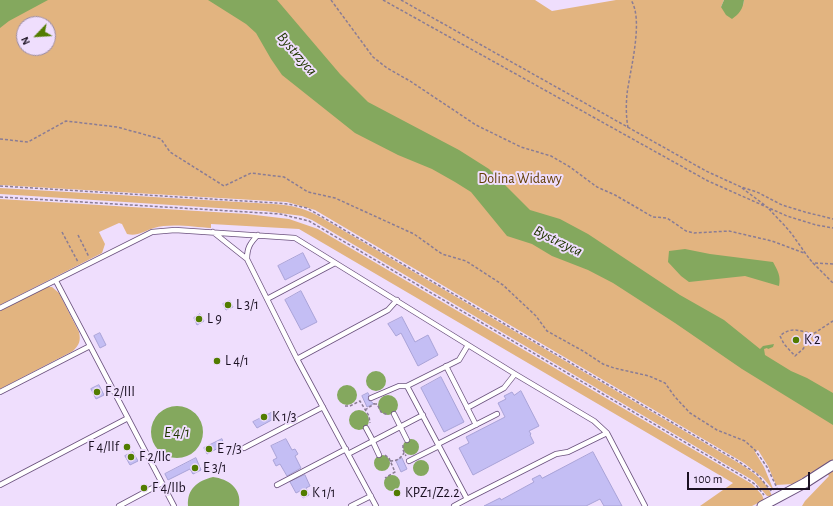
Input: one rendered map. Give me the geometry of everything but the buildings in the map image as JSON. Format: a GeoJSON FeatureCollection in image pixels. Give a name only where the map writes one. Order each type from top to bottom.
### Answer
{"type":"FeatureCollection","features":[{"type":"Feature","properties":{"kind":"street"},"geometry":{"type":"LineString","coordinates":[[762,506],[833,465]]}},
{"type":"Feature","properties":{"kind":"lane"},"geometry":{"type":"LineString","coordinates":[[0,308],[152,232],[175,230],[295,238],[397,300],[468,346],[594,421],[606,433],[645,506]]}},
{"type":"Feature","properties":{"kind":"lane"},"geometry":{"type":"LineString","coordinates":[[213,232],[247,260],[376,506]]}},
{"type":"Feature","properties":{"kind":"lane"},"geometry":{"type":"LineString","coordinates":[[247,260],[247,250],[250,243],[258,236]]}},
{"type":"Feature","properties":{"kind":"lane"},"geometry":{"type":"LineString","coordinates":[[267,299],[335,263]]}},
{"type":"Feature","properties":{"kind":"lane"},"geometry":{"type":"LineString","coordinates":[[56,281],[174,506]]}},
{"type":"Feature","properties":{"kind":"lane"},"geometry":{"type":"LineString","coordinates":[[298,359],[388,310],[397,300]]}},
{"type":"Feature","properties":{"kind":"lane"},"geometry":{"type":"LineString","coordinates":[[0,392],[90,346]]}},
{"type":"Feature","properties":{"kind":"lane"},"geometry":{"type":"LineString","coordinates":[[372,398],[399,386],[407,386],[459,360],[468,346]]}},
{"type":"Feature","properties":{"kind":"lane"},"geometry":{"type":"LineString","coordinates":[[446,366],[476,424]]}},
{"type":"Feature","properties":{"kind":"lane"},"geometry":{"type":"LineString","coordinates":[[468,408],[504,388],[515,374]]}},
{"type":"Feature","properties":{"kind":"lane"},"geometry":{"type":"LineString","coordinates":[[407,386],[467,499]]}},
{"type":"Feature","properties":{"kind":"lane"},"geometry":{"type":"LineString","coordinates":[[244,448],[323,407]]}},
{"type":"Feature","properties":{"kind":"lane"},"geometry":{"type":"LineString","coordinates":[[394,414],[407,440]]}},
{"type":"Feature","properties":{"kind":"lane"},"geometry":{"type":"LineString","coordinates":[[408,461],[497,414]]}},
{"type":"Feature","properties":{"kind":"lane"},"geometry":{"type":"LineString","coordinates":[[348,454],[423,415]]}},
{"type":"Feature","properties":{"kind":"lane"},"geometry":{"type":"LineString","coordinates":[[0,485],[128,418]]}},
{"type":"Feature","properties":{"kind":"lane"},"geometry":{"type":"LineString","coordinates":[[366,428],[379,454]]}},
{"type":"Feature","properties":{"kind":"lane"},"geometry":{"type":"LineString","coordinates":[[454,506],[556,454],[568,452],[606,433]]}},
{"type":"Feature","properties":{"kind":"lane"},"geometry":{"type":"LineString","coordinates":[[277,485],[346,449]]}},
{"type":"Feature","properties":{"kind":"lane"},"geometry":{"type":"LineString","coordinates":[[119,506],[162,483]]}},
{"type":"Feature","properties":{"kind":"lane"},"geometry":{"type":"LineString","coordinates":[[351,506],[371,496]]}},
{"type":"Feature","properties":{"kind":"path"},"geometry":{"type":"LineString","coordinates":[[331,0],[373,57],[476,126],[521,147],[551,156],[570,167],[597,187],[615,195],[653,217],[667,218],[686,231],[694,233],[729,231],[772,241],[804,253]]}},
{"type":"Feature","properties":{"kind":"path"},"geometry":{"type":"LineString","coordinates":[[383,0],[708,181],[787,216],[816,225],[833,228]]}},
{"type":"Feature","properties":{"kind":"path"},"geometry":{"type":"LineString","coordinates":[[401,0],[706,171],[741,187],[757,192],[782,205],[833,219]]}},
{"type":"Feature","properties":{"kind":"path"},"geometry":{"type":"LineString","coordinates":[[628,128],[626,108],[627,95],[635,52],[637,24],[634,4],[631,0]]}},
{"type":"Feature","properties":{"kind":"path"},"geometry":{"type":"LineString","coordinates":[[0,139],[28,142],[66,121],[117,127],[161,139],[170,152],[224,186],[251,173],[284,177],[308,192],[335,198],[414,234],[442,254],[466,261],[503,285],[536,316],[547,331],[603,364],[649,376],[664,383],[690,413],[717,430],[745,441],[756,450],[779,497]]}},
{"type":"Feature","properties":{"kind":"path"},"geometry":{"type":"LineString","coordinates":[[0,186],[276,203],[307,208],[742,464],[757,474],[779,497]]}},
{"type":"Feature","properties":{"kind":"path"},"geometry":{"type":"LineString","coordinates":[[741,187],[768,208],[796,240],[804,253],[833,283]]}},
{"type":"Feature","properties":{"kind":"path"},"geometry":{"type":"LineString","coordinates":[[62,232],[81,268]]}},
{"type":"Feature","properties":{"kind":"path"},"geometry":{"type":"LineString","coordinates":[[78,235],[92,263]]}},
{"type":"Feature","properties":{"kind":"path"},"geometry":{"type":"LineString","coordinates":[[814,263],[833,264]]}},
{"type":"Feature","properties":{"kind":"path"},"geometry":{"type":"LineString","coordinates":[[813,334],[796,330],[786,330],[780,336],[784,344],[795,356],[803,349],[813,334],[833,321]]}},
{"type":"Feature","properties":{"kind":"path"},"geometry":{"type":"LineString","coordinates":[[345,406],[350,406],[360,401],[369,416],[370,423],[366,428]]}},
{"type":"Feature","properties":{"kind":"path"},"geometry":{"type":"LineString","coordinates":[[374,404],[377,404],[382,413],[388,415],[394,414]]}},
{"type":"Feature","properties":{"kind":"path"},"geometry":{"type":"LineString","coordinates":[[390,461],[395,461],[401,458],[404,453]]}},
{"type":"Feature","properties":{"kind":"path"},"geometry":{"type":"LineString","coordinates":[[379,454],[387,456],[395,472],[385,478]]}},
{"type":"Feature","properties":{"kind":"green space","name":"Dolina Widawy"},"geometry":{"type":"Polygon","coordinates":[[[0,0],[535,0],[552,11],[616,0],[724,0],[721,7],[743,5],[744,0],[833,0],[833,506],[802,506],[829,476],[822,466],[793,484],[776,485],[768,466],[758,450],[755,452],[764,467],[774,491],[763,478],[744,463],[315,210],[287,202],[0,185],[0,0]]]}},
{"type":"Feature","properties":{"kind":"green space"},"geometry":{"type":"Polygon","coordinates":[[[0,188],[280,204],[310,212],[737,462],[762,481],[772,496],[767,496],[754,481],[312,220],[302,216],[265,211],[0,194],[0,188]]]}},
{"type":"Feature","properties":{"kind":"green space"},"geometry":{"type":"Polygon","coordinates":[[[0,199],[247,214],[289,219],[318,229],[752,484],[762,495],[764,500],[752,506],[700,506],[733,483],[299,229],[211,224],[211,228],[167,226],[154,228],[131,235],[127,234],[122,224],[119,223],[99,232],[105,244],[102,253],[0,305],[0,199]]]}},
{"type":"Feature","properties":{"kind":"green space"},"geometry":{"type":"Polygon","coordinates":[[[45,287],[52,287],[59,293],[79,332],[79,343],[73,351],[0,389],[0,311],[45,287]]]}},
{"type":"Feature","properties":{"kind":"water"},"geometry":{"type":"Polygon","coordinates":[[[0,0],[48,0],[16,16],[0,28],[0,0]]]}},
{"type":"Feature","properties":{"kind":"water","name":"Bystrzyca"},"geometry":{"type":"Polygon","coordinates":[[[208,0],[277,0],[340,74],[368,102],[459,150],[489,169],[530,210],[560,219],[588,234],[680,295],[724,320],[760,349],[763,346],[774,344],[773,347],[764,349],[765,355],[791,371],[807,378],[833,393],[833,425],[742,369],[613,283],[588,270],[552,256],[532,244],[507,236],[471,192],[455,182],[432,169],[398,155],[355,133],[282,75],[256,33],[246,24],[208,0]]]}},
{"type":"Feature","properties":{"kind":"water"},"geometry":{"type":"Polygon","coordinates":[[[724,0],[744,0],[740,11],[732,19],[726,15],[721,7],[724,0]]]}},
{"type":"Feature","properties":{"kind":"water"},"geometry":{"type":"Polygon","coordinates":[[[685,249],[710,254],[773,262],[779,274],[779,286],[745,276],[689,282],[668,262],[669,251],[685,249]]]}},
{"type":"Feature","properties":{"kind":"water"},"geometry":{"type":"Polygon","coordinates":[[[372,371],[380,371],[386,377],[386,385],[380,391],[372,391],[366,385],[366,377],[372,371]]]}},
{"type":"Feature","properties":{"kind":"water"},"geometry":{"type":"Polygon","coordinates":[[[343,385],[351,385],[357,391],[357,399],[351,405],[343,405],[337,399],[337,391],[343,385]]]}},
{"type":"Feature","properties":{"kind":"water"},"geometry":{"type":"Polygon","coordinates":[[[388,395],[395,398],[398,405],[395,412],[388,415],[381,412],[378,405],[381,398],[388,395]]]}},
{"type":"Feature","properties":{"kind":"water","name":"E 4/1"},"geometry":{"type":"Polygon","coordinates":[[[177,406],[187,408],[195,414],[201,422],[203,432],[201,442],[195,450],[187,456],[177,458],[167,456],[159,450],[153,442],[151,432],[153,422],[159,414],[167,408],[177,406]]]}},
{"type":"Feature","properties":{"kind":"water"},"geometry":{"type":"Polygon","coordinates":[[[359,410],[366,413],[369,420],[366,427],[359,430],[352,427],[349,420],[352,413],[359,410]]]}},
{"type":"Feature","properties":{"kind":"water"},"geometry":{"type":"Polygon","coordinates":[[[411,439],[418,444],[419,447],[414,454],[411,455],[404,450],[403,447],[408,440],[411,439]]]}},
{"type":"Feature","properties":{"kind":"water"},"geometry":{"type":"Polygon","coordinates":[[[382,455],[389,460],[390,463],[385,470],[382,471],[375,466],[374,463],[379,456],[382,455]]]}},
{"type":"Feature","properties":{"kind":"water"},"geometry":{"type":"Polygon","coordinates":[[[421,460],[428,465],[429,468],[424,475],[421,476],[414,471],[413,468],[418,461],[421,460]]]}},
{"type":"Feature","properties":{"kind":"water"},"geometry":{"type":"Polygon","coordinates":[[[392,475],[398,477],[400,483],[398,489],[392,491],[386,489],[384,483],[386,477],[392,475]]]}},
{"type":"Feature","properties":{"kind":"water"},"geometry":{"type":"Polygon","coordinates":[[[213,477],[229,482],[236,489],[239,506],[188,506],[191,490],[198,483],[213,477]]]}},
{"type":"Feature","properties":{"kind":"place","name":"L 3/1"},"geometry":{"type":"Point","coordinates":[228,305]}},
{"type":"Feature","properties":{"kind":"place","name":"L 9"},"geometry":{"type":"Point","coordinates":[199,319]}},
{"type":"Feature","properties":{"kind":"place","name":"K 2"},"geometry":{"type":"Point","coordinates":[796,340]}},
{"type":"Feature","properties":{"kind":"place","name":"L 4/1"},"geometry":{"type":"Point","coordinates":[217,361]}},
{"type":"Feature","properties":{"kind":"place","name":"F 2/III"},"geometry":{"type":"Point","coordinates":[97,392]}},
{"type":"Feature","properties":{"kind":"place","name":"K 1/3"},"geometry":{"type":"Point","coordinates":[264,417]}},
{"type":"Feature","properties":{"kind":"place","name":"F 4/IIf"},"geometry":{"type":"Point","coordinates":[127,447]}},
{"type":"Feature","properties":{"kind":"place","name":"E 7/3"},"geometry":{"type":"Point","coordinates":[209,449]}},
{"type":"Feature","properties":{"kind":"place","name":"F 2/IIc"},"geometry":{"type":"Point","coordinates":[131,457]}},
{"type":"Feature","properties":{"kind":"place","name":"E 3/1"},"geometry":{"type":"Point","coordinates":[195,468]}},
{"type":"Feature","properties":{"kind":"place","name":"F 4/IIb"},"geometry":{"type":"Point","coordinates":[144,488]}},
{"type":"Feature","properties":{"kind":"place","name":"K 1/1"},"geometry":{"type":"Point","coordinates":[304,493]}},
{"type":"Feature","properties":{"kind":"place","name":"KPZ1/Z2.2"},"geometry":{"type":"Point","coordinates":[397,493]}}]}
